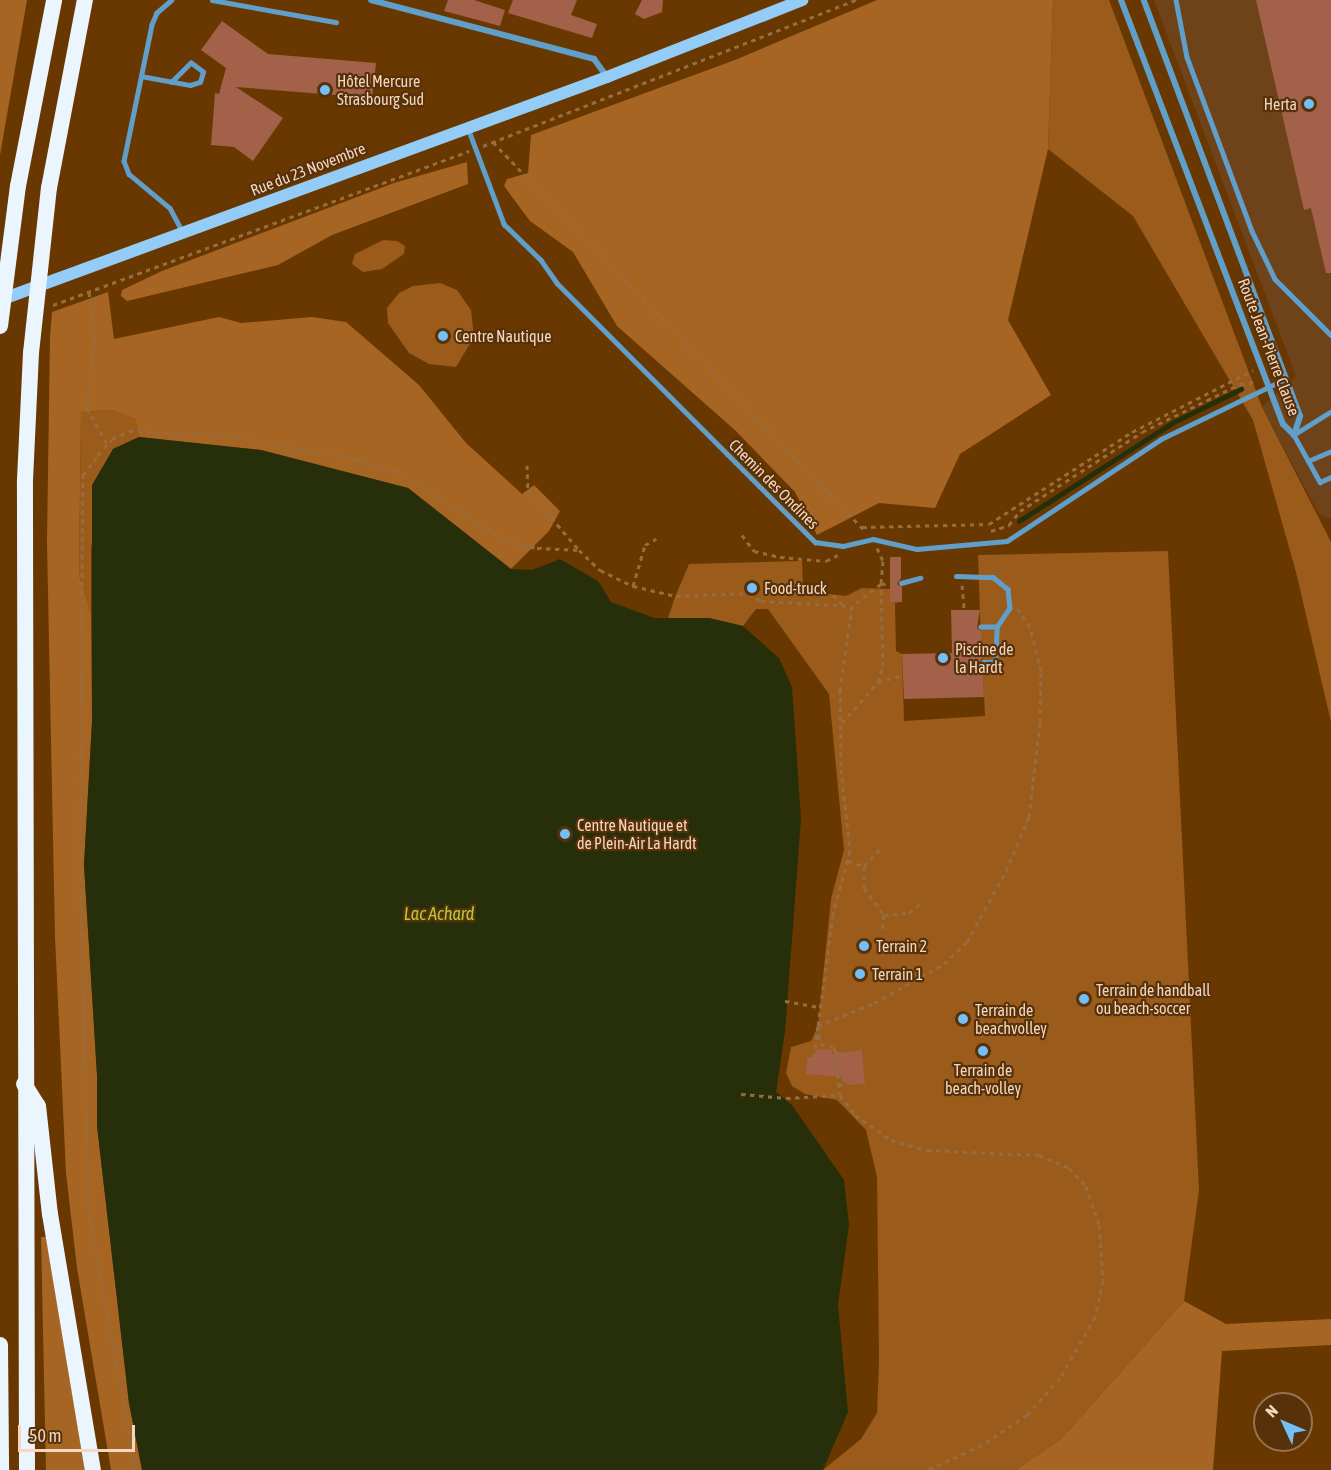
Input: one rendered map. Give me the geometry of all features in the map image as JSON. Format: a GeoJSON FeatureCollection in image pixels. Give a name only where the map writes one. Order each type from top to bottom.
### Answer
{"type":"FeatureCollection","features":[{"type":"Feature","properties":{"kind":"highway"},"geometry":{"type":"LineString","coordinates":[[0,326],[7,258],[54,0]]}},
{"type":"Feature","properties":{"kind":"highway"},"geometry":{"type":"LineString","coordinates":[[27,1470],[23,1083],[27,946],[24,480],[31,353],[42,247],[59,127],[85,0]]}},
{"type":"Feature","properties":{"kind":"highway"},"geometry":{"type":"LineString","coordinates":[[23,1083],[38,1106],[50,1214],[93,1470]]}},
{"type":"Feature","properties":{"kind":"highway"},"geometry":{"type":"LineString","coordinates":[[0,1345],[1,1470]]}},
{"type":"Feature","properties":{"kind":"main road","name":"Rue du 23 Novembre"},"geometry":{"type":"LineString","coordinates":[[0,300],[22,294],[468,126],[607,77],[779,5],[802,0]]}},
{"type":"Feature","properties":{"kind":"main road","name":"Rue du 23 Novembre"},"geometry":{"type":"LineString","coordinates":[[0,305],[22,294]]}},
{"type":"Feature","properties":{"kind":"street"},"geometry":{"type":"LineString","coordinates":[[371,0],[594,59],[607,77]]}},
{"type":"Feature","properties":{"kind":"street","name":"Route Jean-Pierre Clause"},"geometry":{"type":"LineString","coordinates":[[1121,0],[1283,424],[1294,435],[1300,416],[1144,0]]}},
{"type":"Feature","properties":{"kind":"lane"},"geometry":{"type":"LineString","coordinates":[[172,0],[154,19],[125,165],[129,174],[170,208],[183,234]]}},
{"type":"Feature","properties":{"kind":"lane"},"geometry":{"type":"LineString","coordinates":[[212,0],[336,22]]}},
{"type":"Feature","properties":{"kind":"lane"},"geometry":{"type":"LineString","coordinates":[[1176,0],[1187,57],[1252,231],[1275,279],[1331,335]]}},
{"type":"Feature","properties":{"kind":"lane"},"geometry":{"type":"LineString","coordinates":[[141,76],[172,82],[196,84],[202,79],[203,72],[191,63],[172,82]]}},
{"type":"Feature","properties":{"kind":"lane","name":"Chemin des Ondines"},"geometry":{"type":"LineString","coordinates":[[468,126],[504,224],[557,283],[815,542],[843,546],[873,538],[917,549],[1007,541],[1161,439],[1268,385],[1285,379]]}},
{"type":"Feature","properties":{"kind":"lane"},"geometry":{"type":"LineString","coordinates":[[1331,412],[1294,435],[1320,482],[1331,477]]}},
{"type":"Feature","properties":{"kind":"lane"},"geometry":{"type":"LineString","coordinates":[[1308,461],[1331,451]]}},
{"type":"Feature","properties":{"kind":"lane"},"geometry":{"type":"LineString","coordinates":[[956,576],[993,577],[1011,597],[1010,608],[997,627],[995,662],[983,662]]}},
{"type":"Feature","properties":{"kind":"lane"},"geometry":{"type":"LineString","coordinates":[[901,583],[920,578]]}},
{"type":"Feature","properties":{"kind":"lane"},"geometry":{"type":"LineString","coordinates":[[981,627],[997,627]]}},
{"type":"Feature","properties":{"kind":"path"},"geometry":{"type":"LineString","coordinates":[[48,306],[475,149],[856,0]]}},
{"type":"Feature","properties":{"kind":"path"},"geometry":{"type":"LineString","coordinates":[[493,142],[873,538]]}},
{"type":"Feature","properties":{"kind":"path"},"geometry":{"type":"LineString","coordinates":[[89,292],[95,337],[87,408],[107,444]]}},
{"type":"Feature","properties":{"kind":"path"},"geometry":{"type":"LineString","coordinates":[[862,528],[989,524],[1132,432],[1261,366]]}},
{"type":"Feature","properties":{"kind":"path"},"geometry":{"type":"LineString","coordinates":[[991,531],[1009,525],[1020,511],[1142,432],[1240,384],[1250,384],[1256,377]]}},
{"type":"Feature","properties":{"kind":"path"},"geometry":{"type":"LineString","coordinates":[[136,1470],[90,1215],[80,865],[83,475],[107,444],[129,431],[229,435],[355,459],[395,470],[504,540],[537,548],[579,550]]}},
{"type":"Feature","properties":{"kind":"path"},"geometry":{"type":"LineString","coordinates":[[527,465],[528,490],[579,550],[600,570],[633,586],[676,596],[749,593],[761,601],[852,606],[881,584]]}},
{"type":"Feature","properties":{"kind":"path"},"geometry":{"type":"LineString","coordinates":[[742,535],[754,551],[780,557],[826,561],[845,552]]}},
{"type":"Feature","properties":{"kind":"path"},"geometry":{"type":"LineString","coordinates":[[633,586],[645,545],[656,539]]}},
{"type":"Feature","properties":{"kind":"path"},"geometry":{"type":"LineString","coordinates":[[840,724],[878,682],[883,666],[881,584],[883,561]]}},
{"type":"Feature","properties":{"kind":"path"},"geometry":{"type":"LineString","coordinates":[[832,595],[844,606]]}},
{"type":"Feature","properties":{"kind":"path"},"geometry":{"type":"LineString","coordinates":[[818,1026],[874,1003],[944,964],[967,942],[1006,871],[1029,817],[1041,691],[1041,670],[1030,627],[1011,597]]}},
{"type":"Feature","properties":{"kind":"path"},"geometry":{"type":"LineString","coordinates":[[964,600],[964,610]]}},
{"type":"Feature","properties":{"kind":"path"},"geometry":{"type":"LineString","coordinates":[[814,1057],[834,914],[850,851],[841,769],[840,689],[852,606]]}},
{"type":"Feature","properties":{"kind":"path"},"geometry":{"type":"LineString","coordinates":[[878,682],[903,675]]}},
{"type":"Feature","properties":{"kind":"path"},"geometry":{"type":"LineString","coordinates":[[880,849],[864,866],[864,888],[884,915],[882,931]]}},
{"type":"Feature","properties":{"kind":"path"},"geometry":{"type":"LineString","coordinates":[[848,861],[864,866]]}},
{"type":"Feature","properties":{"kind":"path"},"geometry":{"type":"LineString","coordinates":[[884,915],[909,913],[922,902]]}},
{"type":"Feature","properties":{"kind":"path"},"geometry":{"type":"LineString","coordinates":[[785,1001],[820,1007]]}},
{"type":"Feature","properties":{"kind":"path"},"geometry":{"type":"LineString","coordinates":[[818,1026],[820,1044],[834,1047],[840,1095],[855,1115],[891,1140],[927,1150],[1040,1155],[1069,1168],[1086,1186],[1098,1226],[1103,1280],[1095,1317],[1060,1378],[1028,1415],[982,1444],[927,1470]]}},
{"type":"Feature","properties":{"kind":"path"},"geometry":{"type":"LineString","coordinates":[[834,1052],[847,1054]]}},
{"type":"Feature","properties":{"kind":"path"},"geometry":{"type":"LineString","coordinates":[[838,1085],[849,1083]]}},
{"type":"Feature","properties":{"kind":"path"},"geometry":{"type":"LineString","coordinates":[[741,1094],[786,1098],[840,1095]]}},
{"type":"Feature","properties":{"kind":"shaded area"},"geometry":{"type":"Polygon","coordinates":[[[0,0],[27,0],[0,155],[0,0]]]}},
{"type":"Feature","properties":{"kind":"shaded area"},"geometry":{"type":"Polygon","coordinates":[[[877,0],[1053,0],[1048,149],[1008,320],[1051,395],[960,454],[935,508],[879,503],[817,535],[795,492],[736,431],[617,326],[573,252],[530,221],[504,186],[507,179],[528,173],[531,135],[735,60],[877,0]]]}},
{"type":"Feature","properties":{"kind":"shaded area"},"geometry":{"type":"Polygon","coordinates":[[[1053,0],[1109,0],[1262,407],[1331,542],[1331,722],[1296,572],[1253,420],[1133,216],[1048,149],[1053,0]]]}},
{"type":"Feature","properties":{"kind":"shaded area"},"geometry":{"type":"Polygon","coordinates":[[[1154,0],[1331,0],[1331,519],[1319,514],[1262,407],[1296,376],[1154,0]]]}},
{"type":"Feature","properties":{"kind":"shaded area"},"geometry":{"type":"Polygon","coordinates":[[[467,162],[468,184],[332,235],[278,265],[127,301],[121,296],[122,290],[162,271],[394,183],[467,162]]]}},
{"type":"Feature","properties":{"kind":"shaded area"},"geometry":{"type":"Polygon","coordinates":[[[383,240],[397,241],[405,246],[404,254],[382,269],[363,272],[352,264],[355,254],[383,240]]]}},
{"type":"Feature","properties":{"kind":"shaded area"},"geometry":{"type":"Polygon","coordinates":[[[440,283],[457,290],[471,310],[474,337],[456,367],[429,364],[409,353],[388,323],[387,308],[399,293],[413,286],[440,283]]]}},
{"type":"Feature","properties":{"kind":"shaded area"},"geometry":{"type":"Polygon","coordinates":[[[108,292],[114,339],[219,317],[241,323],[312,317],[346,322],[419,385],[466,443],[522,494],[534,485],[560,511],[549,531],[511,569],[408,488],[261,450],[139,437],[136,419],[111,410],[81,412],[79,575],[91,613],[92,722],[84,865],[97,1075],[97,1126],[129,1403],[142,1470],[111,1470],[77,1268],[66,1173],[55,937],[47,542],[52,312],[108,292]]]}},
{"type":"Feature","properties":{"kind":"shaded area"},"geometry":{"type":"Polygon","coordinates":[[[111,410],[137,419],[139,437],[113,449],[91,548],[91,613],[79,575],[81,412],[111,410]]]}},
{"type":"Feature","properties":{"kind":"shaded area"},"geometry":{"type":"Polygon","coordinates":[[[1168,551],[1199,1190],[1184,1301],[1062,1438],[1016,1470],[823,1470],[861,1439],[877,1413],[879,1360],[877,1177],[866,1130],[837,1100],[805,1094],[792,1086],[786,1073],[791,1047],[811,1041],[818,1026],[831,899],[844,850],[829,694],[768,609],[756,609],[743,626],[709,618],[668,618],[675,597],[689,564],[802,561],[803,591],[846,596],[862,588],[890,589],[890,603],[895,603],[896,651],[902,654],[904,721],[985,716],[982,652],[969,652],[981,644],[978,555],[1168,551]]]}},
{"type":"Feature","properties":{"kind":"shaded area"},"geometry":{"type":"Polygon","coordinates":[[[41,1237],[46,1237],[85,1470],[46,1470],[41,1237]]]}},
{"type":"Feature","properties":{"kind":"shaded area"},"geometry":{"type":"Polygon","coordinates":[[[1184,1301],[1226,1324],[1331,1319],[1331,1345],[1222,1351],[1213,1470],[1016,1470],[1062,1438],[1184,1301]]]}},
{"type":"Feature","properties":{"kind":"water","name":"Lac Achard"},"geometry":{"type":"Polygon","coordinates":[[[139,437],[261,450],[408,488],[511,569],[532,570],[560,559],[598,581],[611,602],[654,618],[709,618],[743,626],[779,658],[792,687],[801,819],[785,1032],[776,1092],[792,1105],[844,1180],[849,1225],[838,1305],[848,1412],[823,1470],[142,1470],[129,1403],[97,1126],[97,1075],[84,865],[92,722],[92,485],[113,449],[139,437]]]}},
{"type":"Feature","properties":{"kind":"building"},"geometry":{"type":"Polygon","coordinates":[[[448,0],[474,0],[505,10],[500,26],[444,11],[448,0]]]}},
{"type":"Feature","properties":{"kind":"building"},"geometry":{"type":"Polygon","coordinates":[[[513,0],[577,0],[571,15],[597,24],[592,38],[508,13],[513,0]]]}},
{"type":"Feature","properties":{"kind":"building"},"geometry":{"type":"Polygon","coordinates":[[[642,0],[663,0],[662,12],[644,19],[635,14],[642,0]]]}},
{"type":"Feature","properties":{"kind":"building","name":"Herta"},"geometry":{"type":"Polygon","coordinates":[[[1256,0],[1331,0],[1331,273],[1326,273],[1311,208],[1304,210],[1256,0]]]}},
{"type":"Feature","properties":{"kind":"building","name":"Hôtel Mercure Strasbourg Sud"},"geometry":{"type":"Polygon","coordinates":[[[222,21],[268,54],[376,63],[372,98],[236,87],[283,118],[253,161],[234,147],[211,145],[215,93],[219,94],[226,68],[201,50],[222,21]]]}},
{"type":"Feature","properties":{"kind":"building"},"geometry":{"type":"Polygon","coordinates":[[[890,557],[901,557],[901,578],[897,584],[902,587],[902,602],[890,603],[890,557]]]}},
{"type":"Feature","properties":{"kind":"building","name":"Piscine de la Hardt"},"geometry":{"type":"Polygon","coordinates":[[[951,610],[980,610],[977,628],[981,631],[982,658],[979,663],[983,666],[984,697],[904,699],[902,654],[952,653],[951,610]]]}},
{"type":"Feature","properties":{"kind":"building"},"geometry":{"type":"Polygon","coordinates":[[[816,1049],[832,1050],[832,1054],[862,1050],[865,1084],[850,1085],[843,1082],[842,1077],[806,1074],[807,1057],[814,1057],[816,1049]]]}},
{"type":"Feature","properties":{"kind":"waterway"},"geometry":{"type":"LineString","coordinates":[[1019,521],[1172,423],[1241,389]]}},
{"type":"Feature","properties":{"kind":"place","name":"Hôtel Mercure Strasbourg Sud"},"geometry":{"type":"Point","coordinates":[325,90]}},
{"type":"Feature","properties":{"kind":"place","name":"Herta"},"geometry":{"type":"Point","coordinates":[1309,104]}},
{"type":"Feature","properties":{"kind":"place","name":"Centre Nautique"},"geometry":{"type":"Point","coordinates":[443,336]}},
{"type":"Feature","properties":{"kind":"place","name":"Food-truck"},"geometry":{"type":"Point","coordinates":[752,588]}},
{"type":"Feature","properties":{"kind":"place","name":"Piscine de la Hardt"},"geometry":{"type":"Point","coordinates":[943,658]}},
{"type":"Feature","properties":{"kind":"place","name":"Centre Nautique et de Plein-Air La Hardt"},"geometry":{"type":"Point","coordinates":[565,834]}},
{"type":"Feature","properties":{"kind":"place","name":"Terrain 2"},"geometry":{"type":"Point","coordinates":[864,946]}},
{"type":"Feature","properties":{"kind":"place","name":"Terrain 1"},"geometry":{"type":"Point","coordinates":[860,974]}},
{"type":"Feature","properties":{"kind":"place","name":"Terrain de handball ou beach-soccer"},"geometry":{"type":"Point","coordinates":[1084,999]}},
{"type":"Feature","properties":{"kind":"place","name":"Terrain de beachvolley"},"geometry":{"type":"Point","coordinates":[963,1019]}},
{"type":"Feature","properties":{"kind":"place","name":"Terrain de beach-volley"},"geometry":{"type":"Point","coordinates":[983,1051]}}]}
